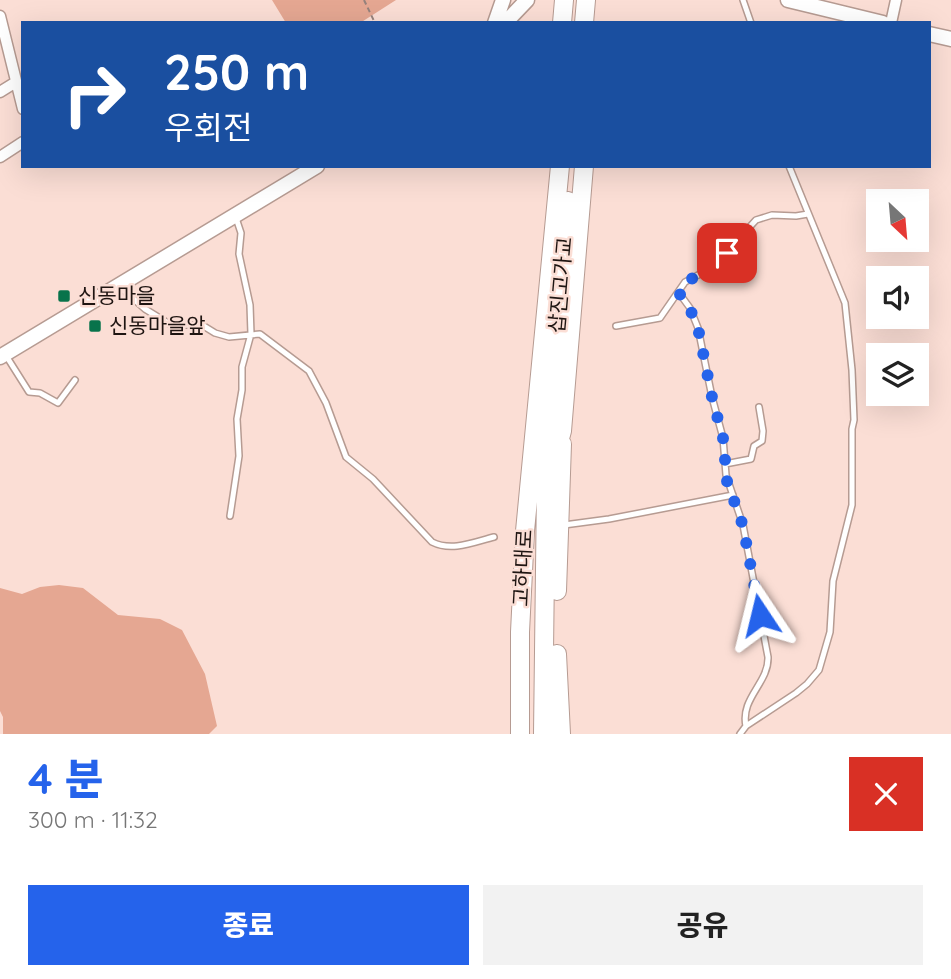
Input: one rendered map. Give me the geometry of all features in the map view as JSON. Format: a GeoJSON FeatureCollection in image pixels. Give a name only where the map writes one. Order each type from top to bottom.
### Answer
{"type":"FeatureCollection","features":[{"type":"Feature","properties":{"kind":"highway"},"geometry":{"type":"LineString","coordinates":[[562,21],[564,0]]}},
{"type":"Feature","properties":{"kind":"highway"},"geometry":{"type":"LineString","coordinates":[[573,21],[576,0]]}},
{"type":"Feature","properties":{"kind":"highway"},"geometry":{"type":"LineString","coordinates":[[584,21],[586,0]]}},
{"type":"Feature","properties":{"kind":"highway"},"geometry":{"type":"LineString","coordinates":[[596,21],[598,0]]}},
{"type":"Feature","properties":{"kind":"highway"},"geometry":{"type":"LineString","coordinates":[[525,531],[518,484],[549,168]]}},
{"type":"Feature","properties":{"kind":"highway","name":"삽진고가교"},"geometry":{"type":"LineString","coordinates":[[544,402],[560,168]]}},
{"type":"Feature","properties":{"kind":"highway","name":"삽진고가교"},"geometry":{"type":"LineString","coordinates":[[544,402],[571,168]]}},
{"type":"Feature","properties":{"kind":"highway"},"geometry":{"type":"LineString","coordinates":[[561,734],[556,618],[562,431],[584,168]]}},
{"type":"Feature","properties":{"kind":"highway","name":"고하대로"},"geometry":{"type":"LineString","coordinates":[[520,734],[520,632],[525,531],[544,402]]}},
{"type":"Feature","properties":{"kind":"highway","name":"고하대로"},"geometry":{"type":"LineString","coordinates":[[544,402],[544,734]]}},
{"type":"Feature","properties":{"kind":"highway"},"geometry":{"type":"LineString","coordinates":[[546,488],[562,431]]}},
{"type":"Feature","properties":{"kind":"street"},"geometry":{"type":"LineString","coordinates":[[496,21],[503,0]]}},
{"type":"Feature","properties":{"kind":"street"},"geometry":{"type":"LineString","coordinates":[[507,21],[527,0]]}},
{"type":"Feature","properties":{"kind":"street"},"geometry":{"type":"LineString","coordinates":[[788,0],[875,21]]}},
{"type":"Feature","properties":{"kind":"street"},"geometry":{"type":"LineString","coordinates":[[891,21],[896,0]]}},
{"type":"Feature","properties":{"kind":"street"},"geometry":{"type":"LineString","coordinates":[[0,16],[21,101]]}},
{"type":"Feature","properties":{"kind":"street"},"geometry":{"type":"LineString","coordinates":[[931,34],[951,39]]}},
{"type":"Feature","properties":{"kind":"street"},"geometry":{"type":"LineString","coordinates":[[0,92],[16,82]]}},
{"type":"Feature","properties":{"kind":"street"},"geometry":{"type":"LineString","coordinates":[[0,157],[21,143]]}},
{"type":"Feature","properties":{"kind":"street"},"geometry":{"type":"LineString","coordinates":[[3,356],[314,168]]}},
{"type":"Feature","properties":{"kind":"lane"},"geometry":{"type":"LineString","coordinates":[[743,0],[750,21]]}},
{"type":"Feature","properties":{"kind":"lane"},"geometry":{"type":"LineString","coordinates":[[740,734],[746,726],[796,693],[819,670],[830,632],[833,581],[852,505],[852,429],[855,420],[845,303],[790,168]]}},
{"type":"Feature","properties":{"kind":"lane"},"geometry":{"type":"LineString","coordinates":[[616,326],[660,318],[685,282],[719,261],[756,220],[772,215],[807,214]]}},
{"type":"Feature","properties":{"kind":"lane"},"geometry":{"type":"LineString","coordinates":[[230,516],[239,456],[237,419],[242,390],[242,368],[251,334],[250,305],[239,254],[241,233],[235,215]]}},
{"type":"Feature","properties":{"kind":"lane"},"geometry":{"type":"LineString","coordinates":[[118,285],[145,309],[171,325],[202,325],[229,337],[260,334],[309,371],[326,403],[346,457],[373,478],[432,542],[443,548],[494,537]]}},
{"type":"Feature","properties":{"kind":"lane"},"geometry":{"type":"LineString","coordinates":[[679,293],[698,328],[723,438],[727,481],[743,526],[768,663],[766,673],[749,699],[746,726]]}},
{"type":"Feature","properties":{"kind":"lane"},"geometry":{"type":"LineString","coordinates":[[3,356],[29,392],[40,393],[58,403],[75,380]]}},
{"type":"Feature","properties":{"kind":"lane"},"geometry":{"type":"LineString","coordinates":[[725,464],[751,459],[754,446],[762,442],[759,407]]}},
{"type":"Feature","properties":{"kind":"lane"},"geometry":{"type":"LineString","coordinates":[[564,525],[733,495]]}},
{"type":"Feature","properties":{"kind":"path"},"geometry":{"type":"LineString","coordinates":[[364,0],[374,21]]}},
{"type":"Feature","properties":{"kind":"shaded area"},"geometry":{"type":"Polygon","coordinates":[[[272,0],[396,0],[363,21],[285,21],[272,0]]]}},
{"type":"Feature","properties":{"kind":"shaded area"},"geometry":{"type":"Polygon","coordinates":[[[59,585],[83,588],[118,615],[160,619],[182,630],[205,674],[217,726],[209,734],[3,734],[3,717],[0,711],[0,588],[22,594],[40,587],[59,585]]]}},
{"type":"Feature","properties":{"kind":"place","name":"신동마을"},"geometry":{"type":"Point","coordinates":[64,296]}},
{"type":"Feature","properties":{"kind":"place","name":"신동마을앞"},"geometry":{"type":"Point","coordinates":[95,326]}},
{"type":"Feature","properties":{"kind":"route"},"geometry":{"type":"LineString","coordinates":[[727,253],[713,267],[685,282],[679,293],[698,328],[723,438],[727,481],[743,526],[760,615]]}}]}
